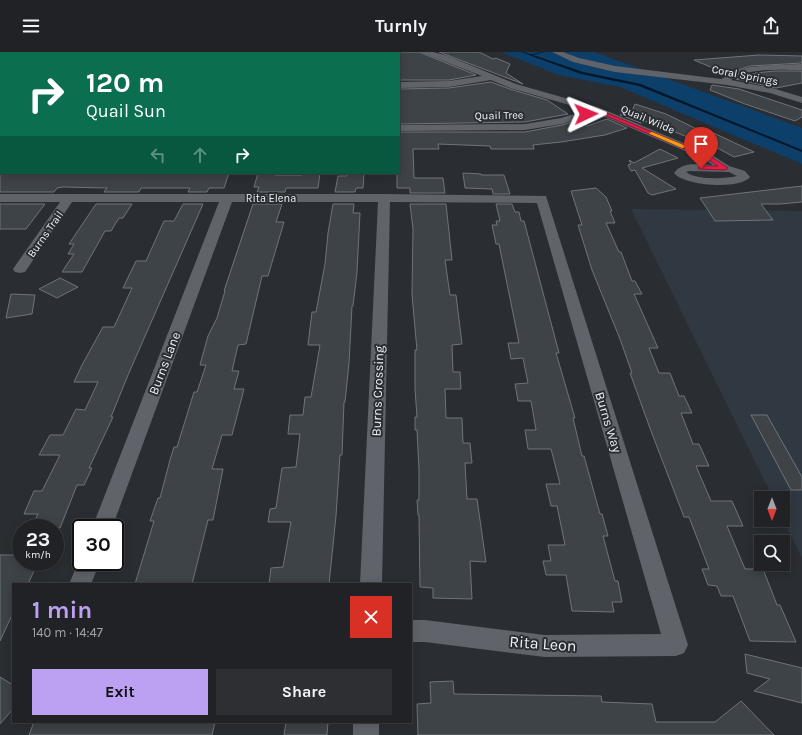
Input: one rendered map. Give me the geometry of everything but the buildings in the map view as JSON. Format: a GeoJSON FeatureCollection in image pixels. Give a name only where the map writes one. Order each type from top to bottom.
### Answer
{"type":"FeatureCollection","features":[{"type":"Feature","properties":{"kind":"street","name":"Quail Wilde"},"geometry":{"type":"LineString","coordinates":[[424,52],[442,55],[490,78],[530,92],[597,110],[708,157],[725,168]]}},
{"type":"Feature","properties":{"kind":"street","name":"Coral Springs"},"geometry":{"type":"LineString","coordinates":[[556,52],[576,60],[615,69],[682,73],[766,90],[802,100]]}},
{"type":"Feature","properties":{"kind":"street"},"geometry":{"type":"LineString","coordinates":[[723,82],[733,75],[751,70],[802,67]]}},
{"type":"Feature","properties":{"kind":"street"},"geometry":{"type":"LineString","coordinates":[[400,85],[449,84],[490,78]]}},
{"type":"Feature","properties":{"kind":"street","name":"Quail Tree"},"geometry":{"type":"LineString","coordinates":[[400,128],[525,127],[562,121],[597,110]]}},
{"type":"Feature","properties":{"kind":"street","name":"Rita Elena"},"geometry":{"type":"LineString","coordinates":[[0,198],[542,199]]}},
{"type":"Feature","properties":{"kind":"street","name":"Burns Trail"},"geometry":{"type":"LineString","coordinates":[[20,269],[70,198]]}},
{"type":"Feature","properties":{"kind":"street","name":"Burns Lane"},"geometry":{"type":"LineString","coordinates":[[105,519],[227,198]]}},
{"type":"Feature","properties":{"kind":"street","name":"Burns Crossing"},"geometry":{"type":"LineString","coordinates":[[371,583],[384,198]]}},
{"type":"Feature","properties":{"kind":"street","name":"Burns Way"},"geometry":{"type":"LineString","coordinates":[[542,199],[676,645]]}},
{"type":"Feature","properties":{"kind":"street"},"geometry":{"type":"LineString","coordinates":[[80,583],[85,571]]}},
{"type":"Feature","properties":{"kind":"street","name":"Rita Leon"},"geometry":{"type":"LineString","coordinates":[[412,631],[425,631],[545,646],[676,645]]}},
{"type":"Feature","properties":{"kind":"street"},"geometry":{"type":"LineString","coordinates":[[366,723],[366,735]]}},
{"type":"Feature","properties":{"kind":"shaded area"},"geometry":{"type":"Polygon","coordinates":[[[501,52],[594,52],[802,128],[802,164],[620,87],[559,75],[501,52]]]}},
{"type":"Feature","properties":{"kind":"shaded area"},"geometry":{"type":"Polygon","coordinates":[[[631,209],[802,211],[802,558],[787,527],[790,527],[790,491],[770,491],[631,209]]]}},
{"type":"Feature","properties":{"kind":"waterway"},"geometry":{"type":"LineString","coordinates":[[522,52],[530,55]]}},
{"type":"Feature","properties":{"kind":"waterway"},"geometry":{"type":"LineString","coordinates":[[530,55],[544,52]]}},
{"type":"Feature","properties":{"kind":"waterway"},"geometry":{"type":"LineString","coordinates":[[530,55],[582,73],[640,85],[802,151]]}},
{"type":"Feature","properties":{"kind":"slow traffic"},"geometry":{"type":"LineString","coordinates":[[652,133],[684,147]]}},
{"type":"Feature","properties":{"kind":"route"},"geometry":{"type":"LineString","coordinates":[[586,114],[597,110],[708,157],[725,168],[701,168]]}}]}
